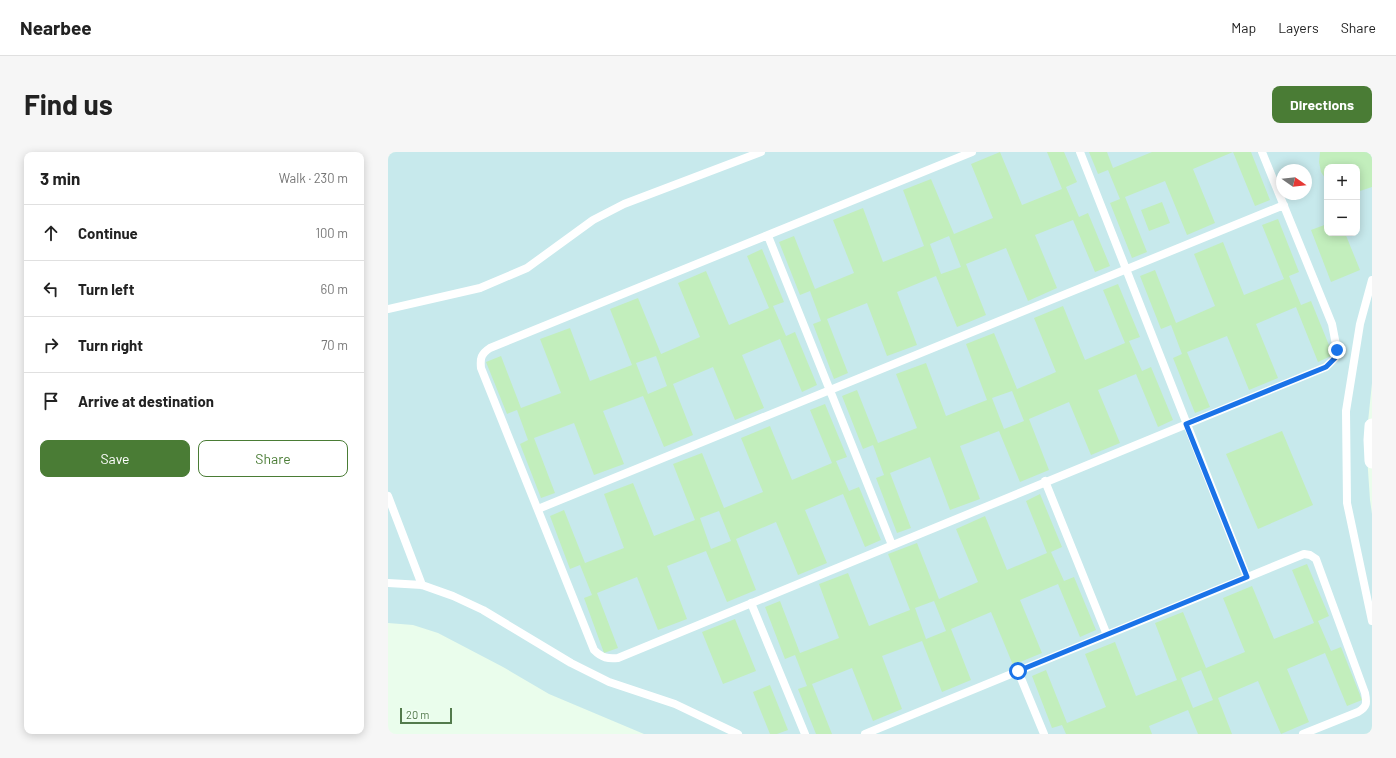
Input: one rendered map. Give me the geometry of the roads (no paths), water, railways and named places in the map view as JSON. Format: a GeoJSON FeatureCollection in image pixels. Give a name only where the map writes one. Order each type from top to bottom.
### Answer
{"type":"FeatureCollection","features":[{"type":"Feature","properties":{"kind":"street"},"geometry":{"type":"LineString","coordinates":[[1372,426],[1372,461]]}},
{"type":"Feature","properties":{"kind":"lane"},"geometry":{"type":"LineString","coordinates":[[388,309],[480,288],[527,268],[593,220],[624,204],[761,152]]}},
{"type":"Feature","properties":{"kind":"lane"},"geometry":{"type":"LineString","coordinates":[[972,152],[485,351],[480,358],[481,368],[594,650],[601,657],[618,658],[1045,481],[1326,367],[1335,358],[1337,350],[1332,324],[1262,152]]}},
{"type":"Feature","properties":{"kind":"lane"},"geometry":{"type":"LineString","coordinates":[[1080,152],[1247,577]]}},
{"type":"Feature","properties":{"kind":"lane"},"geometry":{"type":"LineString","coordinates":[[538,509],[1284,205]]}},
{"type":"Feature","properties":{"kind":"lane"},"geometry":{"type":"LineString","coordinates":[[768,236],[892,545]]}},
{"type":"Feature","properties":{"kind":"lane"},"geometry":{"type":"LineString","coordinates":[[1372,280],[1360,324],[1346,411],[1347,503],[1372,622]]}},
{"type":"Feature","properties":{"kind":"lane"},"geometry":{"type":"LineString","coordinates":[[1045,481],[1107,635]]}},
{"type":"Feature","properties":{"kind":"lane"},"geometry":{"type":"LineString","coordinates":[[388,496],[422,585]]}},
{"type":"Feature","properties":{"kind":"lane"},"geometry":{"type":"LineString","coordinates":[[865,734],[1304,554],[1310,555],[1316,559],[1367,702],[1364,708],[1304,734]]}},
{"type":"Feature","properties":{"kind":"lane"},"geometry":{"type":"LineString","coordinates":[[388,583],[422,585],[453,596],[483,610],[571,663],[609,682],[675,704],[738,734]]}},
{"type":"Feature","properties":{"kind":"lane"},"geometry":{"type":"LineString","coordinates":[[751,603],[805,734]]}},
{"type":"Feature","properties":{"kind":"lane"},"geometry":{"type":"LineString","coordinates":[[1018,671],[1044,734]]}}]}
